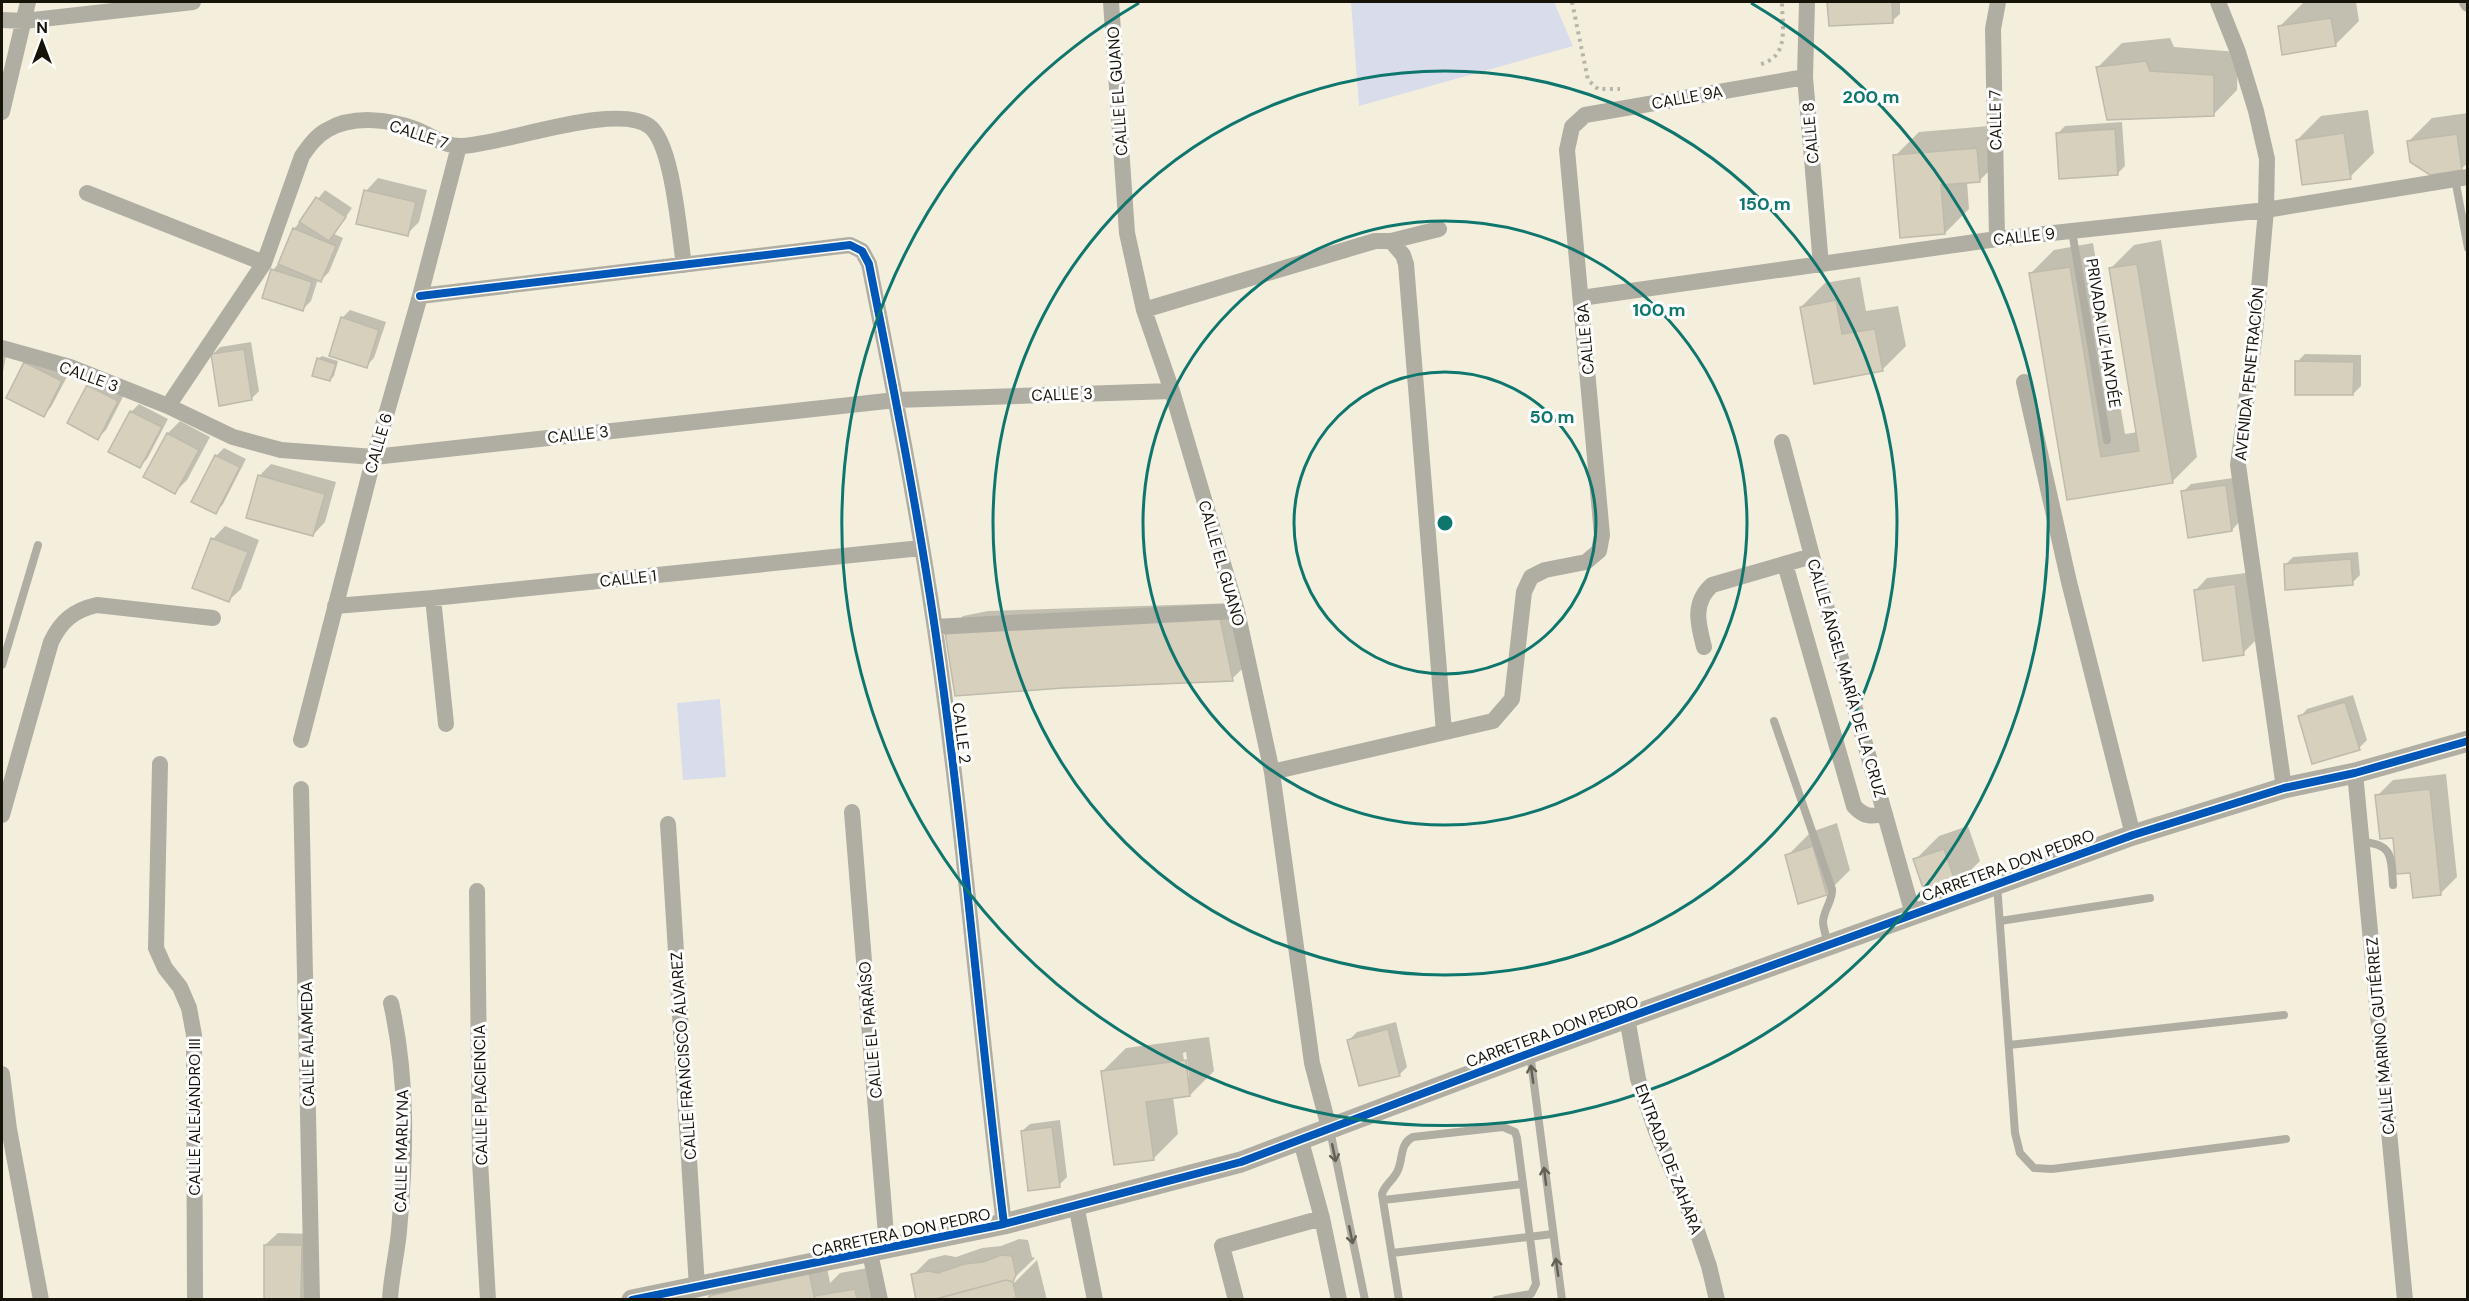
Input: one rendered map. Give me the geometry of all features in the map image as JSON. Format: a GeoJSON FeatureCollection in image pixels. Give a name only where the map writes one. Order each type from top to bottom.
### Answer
{"type":"FeatureCollection","features":[{"type":"Feature","properties":{"kind":"street"},"geometry":{"type":"LineString","coordinates":[[2,112],[28,2]]}},
{"type":"Feature","properties":{"kind":"street"},"geometry":{"type":"LineString","coordinates":[[2,20],[24,21],[193,2]]}},
{"type":"Feature","properties":{"kind":"street","name":"CALLE EL GUANO"},"geometry":{"type":"LineString","coordinates":[[1111,2],[1126,233],[1144,310],[1172,391],[1237,611],[1272,772],[1312,1063],[1329,1128]]}},
{"type":"Feature","properties":{"kind":"street","name":"CALLE 8"},"geometry":{"type":"LineString","coordinates":[[1807,2],[1805,77],[1821,265]]}},
{"type":"Feature","properties":{"kind":"street","name":"CALLE 7"},"geometry":{"type":"LineString","coordinates":[[1997,238],[1993,29],[1998,2]]}},
{"type":"Feature","properties":{"kind":"street","name":"AVENIDA PENETRACIÓN"},"geometry":{"type":"LineString","coordinates":[[2218,2],[2238,52],[2259,120],[2267,159],[2266,210],[2255,333],[2238,465],[2284,788]]}},
{"type":"Feature","properties":{"kind":"street","name":"CALLE 9A"},"geometry":{"type":"LineString","coordinates":[[1572,127],[1585,115],[1805,77]]}},
{"type":"Feature","properties":{"kind":"street","name":"CALLE 7"},"geometry":{"type":"LineString","coordinates":[[168,406],[264,263],[302,156],[312,141],[327,130],[344,123],[396,123],[417,130],[442,143],[459,146],[544,129],[617,118],[635,119],[649,126],[660,137],[667,155],[684,265]]}},
{"type":"Feature","properties":{"kind":"street","name":"CALLE 8A"},"geometry":{"type":"LineString","coordinates":[[1444,732],[1493,721],[1512,699],[1524,592],[1531,577],[1545,570],[1586,562],[1599,551],[1602,535],[1567,150],[1572,127]]}},
{"type":"Feature","properties":{"kind":"street","name":"CALLE 6"},"geometry":{"type":"LineString","coordinates":[[301,740],[374,457],[420,296],[459,146]]}},
{"type":"Feature","properties":{"kind":"street","name":"CALLE 9"},"geometry":{"type":"LineString","coordinates":[[1581,298],[1997,238],[2266,210],[2461,178]]}},
{"type":"Feature","properties":{"kind":"street"},"geometry":{"type":"LineString","coordinates":[[87,193],[264,263]]}},
{"type":"Feature","properties":{"kind":"street"},"geometry":{"type":"LineString","coordinates":[[1144,310],[1375,241],[1391,241],[1439,229]]}},
{"type":"Feature","properties":{"kind":"street"},"geometry":{"type":"LineString","coordinates":[[1272,772],[1444,732],[1406,264],[1403,255],[1391,241]]}},
{"type":"Feature","properties":{"kind":"street","name":"CALLE 2"},"geometry":{"type":"LineString","coordinates":[[684,265],[850,245],[862,251],[869,264],[896,400],[935,627],[953,766],[1004,1224]]}},
{"type":"Feature","properties":{"kind":"street"},"geometry":{"type":"LineString","coordinates":[[420,296],[684,265]]}},
{"type":"Feature","properties":{"kind":"street","name":"CALLE 3"},"geometry":{"type":"LineString","coordinates":[[2,348],[70,367],[168,406],[233,436],[281,450],[374,457],[896,400],[1172,391]]}},
{"type":"Feature","properties":{"kind":"street"},"geometry":{"type":"LineString","coordinates":[[2024,382],[2069,582],[2133,835]]}},
{"type":"Feature","properties":{"kind":"street","name":"CALLE ÁNGEL MARÍA DE LA CRUZ"},"geometry":{"type":"LineString","coordinates":[[1782,442],[1913,914]]}},
{"type":"Feature","properties":{"kind":"street","name":"CALLE 1"},"geometry":{"type":"LineString","coordinates":[[335,606],[921,548]]}},
{"type":"Feature","properties":{"kind":"street"},"geometry":{"type":"LineString","coordinates":[[1704,647],[1697,610],[1705,591],[1712,585],[1812,556]]}},
{"type":"Feature","properties":{"kind":"street"},"geometry":{"type":"LineString","coordinates":[[1785,564],[1854,806],[1860,813],[1870,817],[1885,814]]}},
{"type":"Feature","properties":{"kind":"street"},"geometry":{"type":"LineString","coordinates":[[433,598],[446,724]]}},
{"type":"Feature","properties":{"kind":"street"},"geometry":{"type":"LineString","coordinates":[[2,815],[7,775],[51,642],[57,628],[69,616],[82,608],[97,605],[213,618]]}},
{"type":"Feature","properties":{"kind":"street"},"geometry":{"type":"LineString","coordinates":[[935,627],[1237,611]]}},
{"type":"Feature","properties":{"kind":"street","name":"CARRETERA DON PEDRO"},"geometry":{"type":"LineString","coordinates":[[632,1299],[1004,1224],[1242,1162],[1530,1053],[2133,835],[2284,788],[2355,773],[2468,741]]}},
{"type":"Feature","properties":{"kind":"street","name":"CALLE ALEJANDRO III"},"geometry":{"type":"LineString","coordinates":[[160,764],[156,948],[165,968],[180,987],[189,1008],[194,1035],[195,1299]]}},
{"type":"Feature","properties":{"kind":"street","name":"CALLE MARINO GUTIÉRREZ"},"geometry":{"type":"LineString","coordinates":[[2355,773],[2404,1299]]}},
{"type":"Feature","properties":{"kind":"street","name":"CALLE ALAMEDA"},"geometry":{"type":"LineString","coordinates":[[301,789],[312,1299]]}},
{"type":"Feature","properties":{"kind":"street","name":"CALLE EL PARAÍSO"},"geometry":{"type":"LineString","coordinates":[[852,812],[879,1250],[880,1299]]}},
{"type":"Feature","properties":{"kind":"street","name":"CALLE FRANCISCO ÁLVAREZ"},"geometry":{"type":"LineString","coordinates":[[668,824],[698,1287]]}},
{"type":"Feature","properties":{"kind":"street","name":"CALLE PLACIENCIA"},"geometry":{"type":"LineString","coordinates":[[477,891],[480,1161],[488,1299]]}},
{"type":"Feature","properties":{"kind":"street","name":"CALLE MARLYNA"},"geometry":{"type":"LineString","coordinates":[[390,1299],[399,1234],[403,1175],[404,1092],[398,1035],[391,1003]]}},
{"type":"Feature","properties":{"kind":"street","name":"ENTRADA DE ZAHARA"},"geometry":{"type":"LineString","coordinates":[[1627,1018],[1638,1079],[1659,1140],[1697,1231],[1709,1266],[1716,1299]]}},
{"type":"Feature","properties":{"kind":"street"},"geometry":{"type":"LineString","coordinates":[[2,1074],[5,1129],[41,1299]]}},
{"type":"Feature","properties":{"kind":"street"},"geometry":{"type":"LineString","coordinates":[[1301,1141],[1322,1218],[1340,1299]]}},
{"type":"Feature","properties":{"kind":"street"},"geometry":{"type":"LineString","coordinates":[[1076,1205],[1095,1299]]}},
{"type":"Feature","properties":{"kind":"street"},"geometry":{"type":"LineString","coordinates":[[1236,1299],[1222,1246],[1322,1218]]}},
{"type":"Feature","properties":{"kind":"lane"},"geometry":{"type":"LineString","coordinates":[[2461,178],[2468,248]]}},
{"type":"Feature","properties":{"kind":"lane","name":"PRIVADA LIZ HAYDÉE"},"geometry":{"type":"LineString","coordinates":[[2072,231],[2107,440]]}},
{"type":"Feature","properties":{"kind":"lane"},"geometry":{"type":"LineString","coordinates":[[2,665],[38,545]]}},
{"type":"Feature","properties":{"kind":"lane"},"geometry":{"type":"LineString","coordinates":[[1774,721],[1832,889],[1833,898],[1826,909],[1823,923],[1828,944]]}},
{"type":"Feature","properties":{"kind":"lane"},"geometry":{"type":"LineString","coordinates":[[2362,842],[2384,846],[2391,857],[2393,885]]}},
{"type":"Feature","properties":{"kind":"lane"},"geometry":{"type":"LineString","coordinates":[[1997,884],[2015,1133],[2020,1153],[2034,1168],[2052,1169],[2286,1139]]}},
{"type":"Feature","properties":{"kind":"lane"},"geometry":{"type":"LineString","coordinates":[[2000,921],[2150,898]]}},
{"type":"Feature","properties":{"kind":"lane"},"geometry":{"type":"LineString","coordinates":[[2009,1046],[2284,1015]]}},
{"type":"Feature","properties":{"kind":"lane"},"geometry":{"type":"LineString","coordinates":[[1530,1053],[1562,1299]]}},
{"type":"Feature","properties":{"kind":"lane"},"geometry":{"type":"LineString","coordinates":[[1400,1299],[1383,1190],[1397,1172],[1404,1145],[1407,1140],[1503,1127],[1515,1132],[1536,1279],[1535,1290],[1531,1294],[1496,1299]]}},
{"type":"Feature","properties":{"kind":"lane"},"geometry":{"type":"LineString","coordinates":[[1329,1128],[1365,1299]]}},
{"type":"Feature","properties":{"kind":"lane"},"geometry":{"type":"LineString","coordinates":[[1383,1200],[1523,1184]]}},
{"type":"Feature","properties":{"kind":"lane"},"geometry":{"type":"LineString","coordinates":[[1392,1253],[1553,1234]]}},
{"type":"Feature","properties":{"kind":"path"},"geometry":{"type":"LineString","coordinates":[[1572,2],[1588,80],[1598,89],[1621,89]]}},
{"type":"Feature","properties":{"kind":"path"},"geometry":{"type":"LineString","coordinates":[[1759,65],[1777,57],[1781,50],[1782,2]]}},
{"type":"Feature","properties":{"kind":"shaded area"},"geometry":{"type":"Polygon","coordinates":[[[1351,2],[1554,2],[1573,46],[1359,106],[1351,2]]]}},
{"type":"Feature","properties":{"kind":"shaded area"},"geometry":{"type":"Polygon","coordinates":[[[720,699],[726,777],[683,780],[677,703],[720,699]]]}},
{"type":"Feature","properties":{"kind":"building"},"geometry":{"type":"Polygon","coordinates":[[[1827,2],[1892,2],[1893,23],[1829,26],[1827,2]]]}},
{"type":"Feature","properties":{"kind":"building"},"geometry":{"type":"Polygon","coordinates":[[[2331,18],[2336,46],[2282,55],[2278,26],[2331,18]]]}},
{"type":"Feature","properties":{"kind":"building"},"geometry":{"type":"Polygon","coordinates":[[[2146,61],[2150,71],[2214,75],[2214,116],[2107,120],[2096,67],[2146,61]]]}},
{"type":"Feature","properties":{"kind":"building"},"geometry":{"type":"Polygon","coordinates":[[[2115,129],[2118,175],[2059,179],[2056,133],[2115,129]]]}},
{"type":"Feature","properties":{"kind":"building"},"geometry":{"type":"Polygon","coordinates":[[[2344,133],[2351,179],[2302,185],[2296,140],[2344,133]]]}},
{"type":"Feature","properties":{"kind":"building"},"geometry":{"type":"Polygon","coordinates":[[[2457,134],[2462,170],[2430,175],[2410,162],[2407,141],[2457,134]]]}},
{"type":"Feature","properties":{"kind":"building"},"geometry":{"type":"Polygon","coordinates":[[[1977,148],[1980,182],[1941,185],[1945,234],[1900,238],[1893,155],[1977,148]]]}},
{"type":"Feature","properties":{"kind":"building"},"geometry":{"type":"Polygon","coordinates":[[[364,190],[416,202],[408,236],[356,224],[364,190]]]}},
{"type":"Feature","properties":{"kind":"building"},"geometry":{"type":"Polygon","coordinates":[[[316,197],[346,217],[329,241],[299,222],[316,197]]]}},
{"type":"Feature","properties":{"kind":"building"},"geometry":{"type":"Polygon","coordinates":[[[293,228],[336,246],[321,282],[278,264],[293,228]]]}},
{"type":"Feature","properties":{"kind":"building"},"geometry":{"type":"Polygon","coordinates":[[[2137,264],[2173,483],[2067,500],[2029,273],[2070,267],[2101,457],[2139,451],[2109,268],[2137,264]]]}},
{"type":"Feature","properties":{"kind":"building"},"geometry":{"type":"Polygon","coordinates":[[[271,269],[312,282],[303,311],[262,298],[271,269]]]}},
{"type":"Feature","properties":{"kind":"building"},"geometry":{"type":"Polygon","coordinates":[[[1836,300],[1842,334],[1875,329],[1883,371],[1814,384],[1800,307],[1836,300]]]}},
{"type":"Feature","properties":{"kind":"building"},"geometry":{"type":"Polygon","coordinates":[[[341,317],[379,330],[367,368],[329,356],[341,317]]]}},
{"type":"Feature","properties":{"kind":"building"},"geometry":{"type":"Polygon","coordinates":[[[244,349],[252,400],[219,406],[211,354],[244,349]]]}},
{"type":"Feature","properties":{"kind":"building"},"geometry":{"type":"Polygon","coordinates":[[[317,358],[336,364],[330,381],[312,376],[317,358]]]}},
{"type":"Feature","properties":{"kind":"building"},"geometry":{"type":"Polygon","coordinates":[[[2295,361],[2354,362],[2353,395],[2295,395],[2295,361]]]}},
{"type":"Feature","properties":{"kind":"building"},"geometry":{"type":"Polygon","coordinates":[[[24,362],[62,381],[44,417],[6,398],[24,362]]]}},
{"type":"Feature","properties":{"kind":"building"},"geometry":{"type":"Polygon","coordinates":[[[87,385],[118,401],[98,440],[67,423],[87,385]]]}},
{"type":"Feature","properties":{"kind":"building"},"geometry":{"type":"Polygon","coordinates":[[[130,411],[162,427],[140,468],[108,452],[130,411]]]}},
{"type":"Feature","properties":{"kind":"building"},"geometry":{"type":"Polygon","coordinates":[[[167,433],[199,450],[175,494],[143,477],[167,433]]]}},
{"type":"Feature","properties":{"kind":"building"},"geometry":{"type":"Polygon","coordinates":[[[215,455],[240,467],[216,514],[191,502],[215,455]]]}},
{"type":"Feature","properties":{"kind":"building"},"geometry":{"type":"Polygon","coordinates":[[[258,475],[325,494],[313,536],[246,518],[258,475]]]}},
{"type":"Feature","properties":{"kind":"building"},"geometry":{"type":"Polygon","coordinates":[[[2226,485],[2232,531],[2188,538],[2181,491],[2226,485]]]}},
{"type":"Feature","properties":{"kind":"building"},"geometry":{"type":"Polygon","coordinates":[[[211,538],[248,552],[229,602],[192,588],[211,538]]]}},
{"type":"Feature","properties":{"kind":"building"},"geometry":{"type":"Polygon","coordinates":[[[2351,559],[2353,585],[2285,590],[2284,564],[2351,559]]]}},
{"type":"Feature","properties":{"kind":"building"},"geometry":{"type":"Polygon","coordinates":[[[2235,584],[2244,655],[2203,661],[2194,590],[2235,584]]]}},
{"type":"Feature","properties":{"kind":"building"},"geometry":{"type":"Polygon","coordinates":[[[1220,618],[1233,681],[1063,688],[955,696],[945,632],[1220,618]]]}},
{"type":"Feature","properties":{"kind":"building"},"geometry":{"type":"Polygon","coordinates":[[[2345,702],[2360,750],[2312,764],[2298,716],[2345,702]]]}},
{"type":"Feature","properties":{"kind":"building"},"geometry":{"type":"Polygon","coordinates":[[[2430,789],[2441,895],[2413,898],[2410,873],[2396,874],[2393,838],[2380,839],[2375,795],[2430,789]]]}},
{"type":"Feature","properties":{"kind":"building"},"geometry":{"type":"Polygon","coordinates":[[[1813,846],[1827,895],[1798,904],[1785,855],[1813,846]]]}},
{"type":"Feature","properties":{"kind":"building"},"geometry":{"type":"Polygon","coordinates":[[[1944,849],[1957,886],[1932,895],[1922,885],[1913,859],[1944,849]]]}},
{"type":"Feature","properties":{"kind":"building"},"geometry":{"type":"Polygon","coordinates":[[[1388,1029],[1400,1076],[1359,1086],[1347,1040],[1388,1029]]]}},
{"type":"Feature","properties":{"kind":"building"},"geometry":{"type":"Polygon","coordinates":[[[1186,1060],[1190,1096],[1146,1102],[1154,1160],[1114,1165],[1101,1071],[1186,1060]]]}},
{"type":"Feature","properties":{"kind":"building"},"geometry":{"type":"Polygon","coordinates":[[[1052,1127],[1060,1187],[1028,1191],[1021,1131],[1052,1127]]]}},
{"type":"Feature","properties":{"kind":"building"},"geometry":{"type":"Polygon","coordinates":[[[264,1245],[302,1245],[301,1300],[264,1300],[264,1245]]]}},
{"type":"Feature","properties":{"kind":"building"},"geometry":{"type":"Polygon","coordinates":[[[1001,1255],[1012,1256],[1016,1275],[1013,1282],[1006,1280],[932,1300],[916,1300],[911,1274],[928,1271],[938,1273],[1001,1255]]]}},
{"type":"Feature","properties":{"kind":"building"},"geometry":{"type":"Polygon","coordinates":[[[809,1272],[815,1300],[709,1300],[709,1296],[809,1272]]]}},
{"type":"Feature","properties":{"kind":"building"},"geometry":{"type":"Polygon","coordinates":[[[1006,1280],[1013,1282],[1017,1300],[932,1300],[1006,1280]]]}},
{"type":"Feature","properties":{"kind":"building"},"geometry":{"type":"Polygon","coordinates":[[[855,1289],[857,1300],[815,1300],[814,1296],[855,1289]]]}},
{"type":"Feature","properties":{"kind":"cycle path"},"geometry":{"type":"LineString","coordinates":[[420,296],[850,245],[862,251],[869,264],[887,355],[913,492],[935,629],[954,777],[1004,1224]]}},
{"type":"Feature","properties":{"kind":"cycle path"},"geometry":{"type":"LineString","coordinates":[[632,1300],[1004,1224],[1241,1162],[1530,1053],[2133,835],[2284,788],[2355,773],[2468,741]]}}]}
